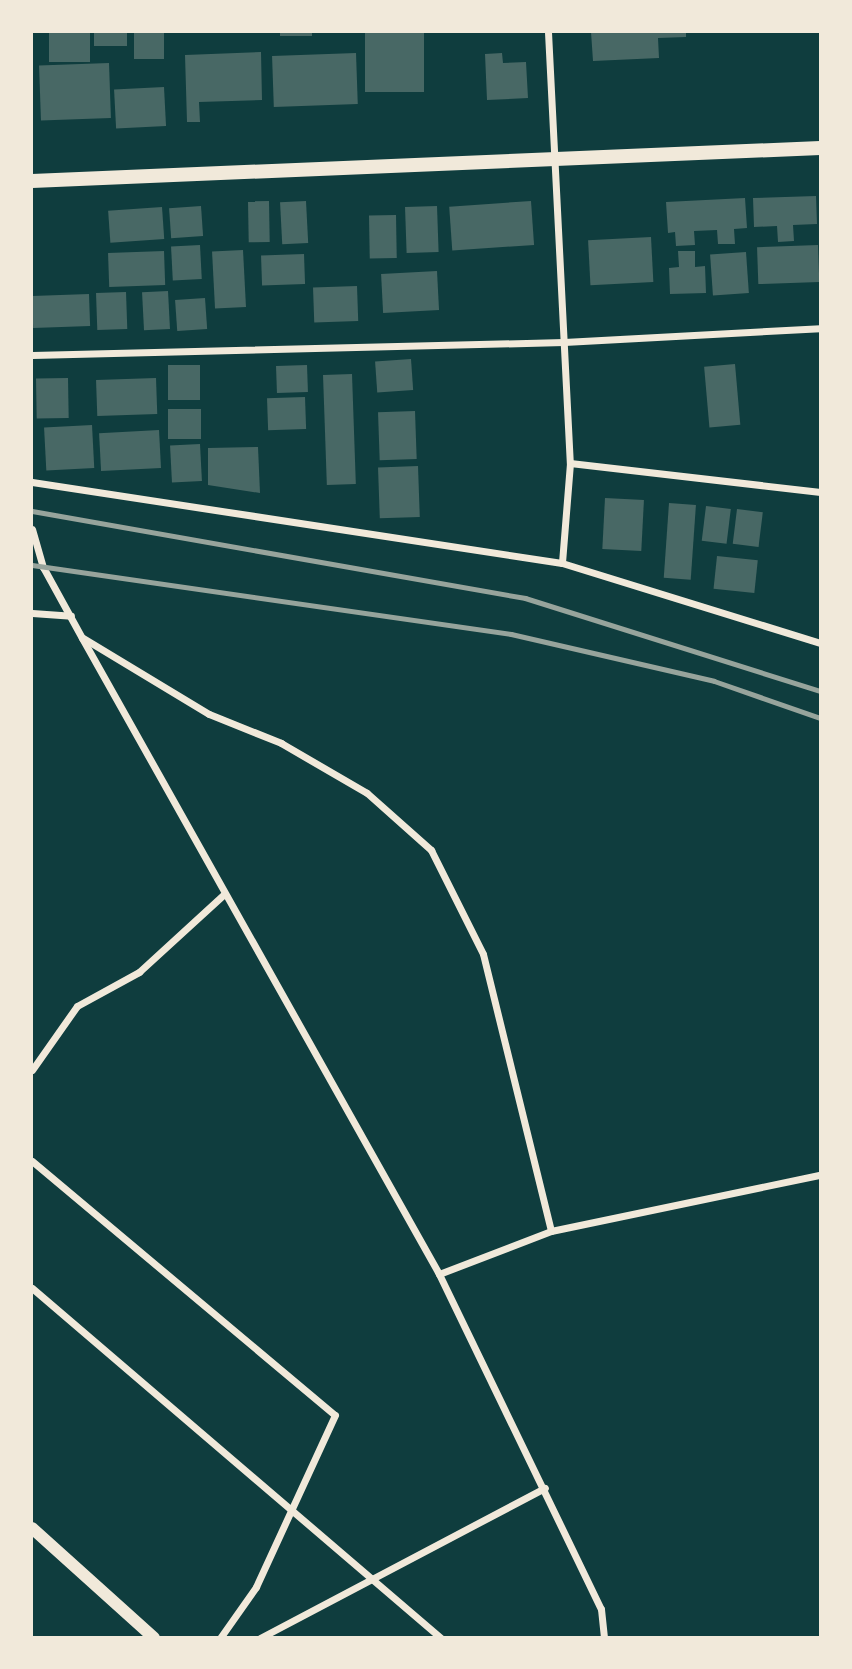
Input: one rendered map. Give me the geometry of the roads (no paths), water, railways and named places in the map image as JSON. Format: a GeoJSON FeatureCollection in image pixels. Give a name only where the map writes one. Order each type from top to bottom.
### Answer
{"type":"FeatureCollection","features":[{"type":"Feature","properties":{"kind":"main road"},"geometry":{"type":"LineString","coordinates":[[32,181],[821,148]]}},
{"type":"Feature","properties":{"kind":"street"},"geometry":{"type":"LineString","coordinates":[[548,32],[570,463],[562,563]]}},
{"type":"Feature","properties":{"kind":"street"},"geometry":{"type":"LineString","coordinates":[[32,355],[564,342],[821,328]]}},
{"type":"Feature","properties":{"kind":"street"},"geometry":{"type":"LineString","coordinates":[[570,463],[821,492]]}},
{"type":"Feature","properties":{"kind":"street"},"geometry":{"type":"LineString","coordinates":[[32,482],[562,563],[821,643]]}},
{"type":"Feature","properties":{"kind":"street"},"geometry":{"type":"LineString","coordinates":[[32,529],[82,638],[439,1274],[545,1488],[601,1609],[604,1637]]}},
{"type":"Feature","properties":{"kind":"street"},"geometry":{"type":"LineString","coordinates":[[32,612],[71,616]]}},
{"type":"Feature","properties":{"kind":"street"},"geometry":{"type":"LineString","coordinates":[[82,638],[209,714],[281,743],[367,793],[431,850],[483,954],[551,1231]]}},
{"type":"Feature","properties":{"kind":"street"},"geometry":{"type":"LineString","coordinates":[[32,1070],[78,1006],[139,972],[224,894]]}},
{"type":"Feature","properties":{"kind":"street"},"geometry":{"type":"LineString","coordinates":[[32,1161],[335,1415],[256,1587],[220,1637]]}},
{"type":"Feature","properties":{"kind":"street"},"geometry":{"type":"LineString","coordinates":[[439,1274],[551,1231],[821,1175]]}},
{"type":"Feature","properties":{"kind":"street"},"geometry":{"type":"LineString","coordinates":[[32,1288],[441,1637]]}},
{"type":"Feature","properties":{"kind":"street"},"geometry":{"type":"LineString","coordinates":[[260,1637],[368,1577],[545,1488]]}},
{"type":"Feature","properties":{"kind":"street"},"geometry":{"type":"LineString","coordinates":[[32,1528],[153,1637]]}},
{"type":"Feature","properties":{"kind":"railway"},"geometry":{"type":"LineString","coordinates":[[32,511],[525,598],[820,691]]}},
{"type":"Feature","properties":{"kind":"railway"},"geometry":{"type":"LineString","coordinates":[[32,565],[511,634],[714,681],[820,718]]}}]}
